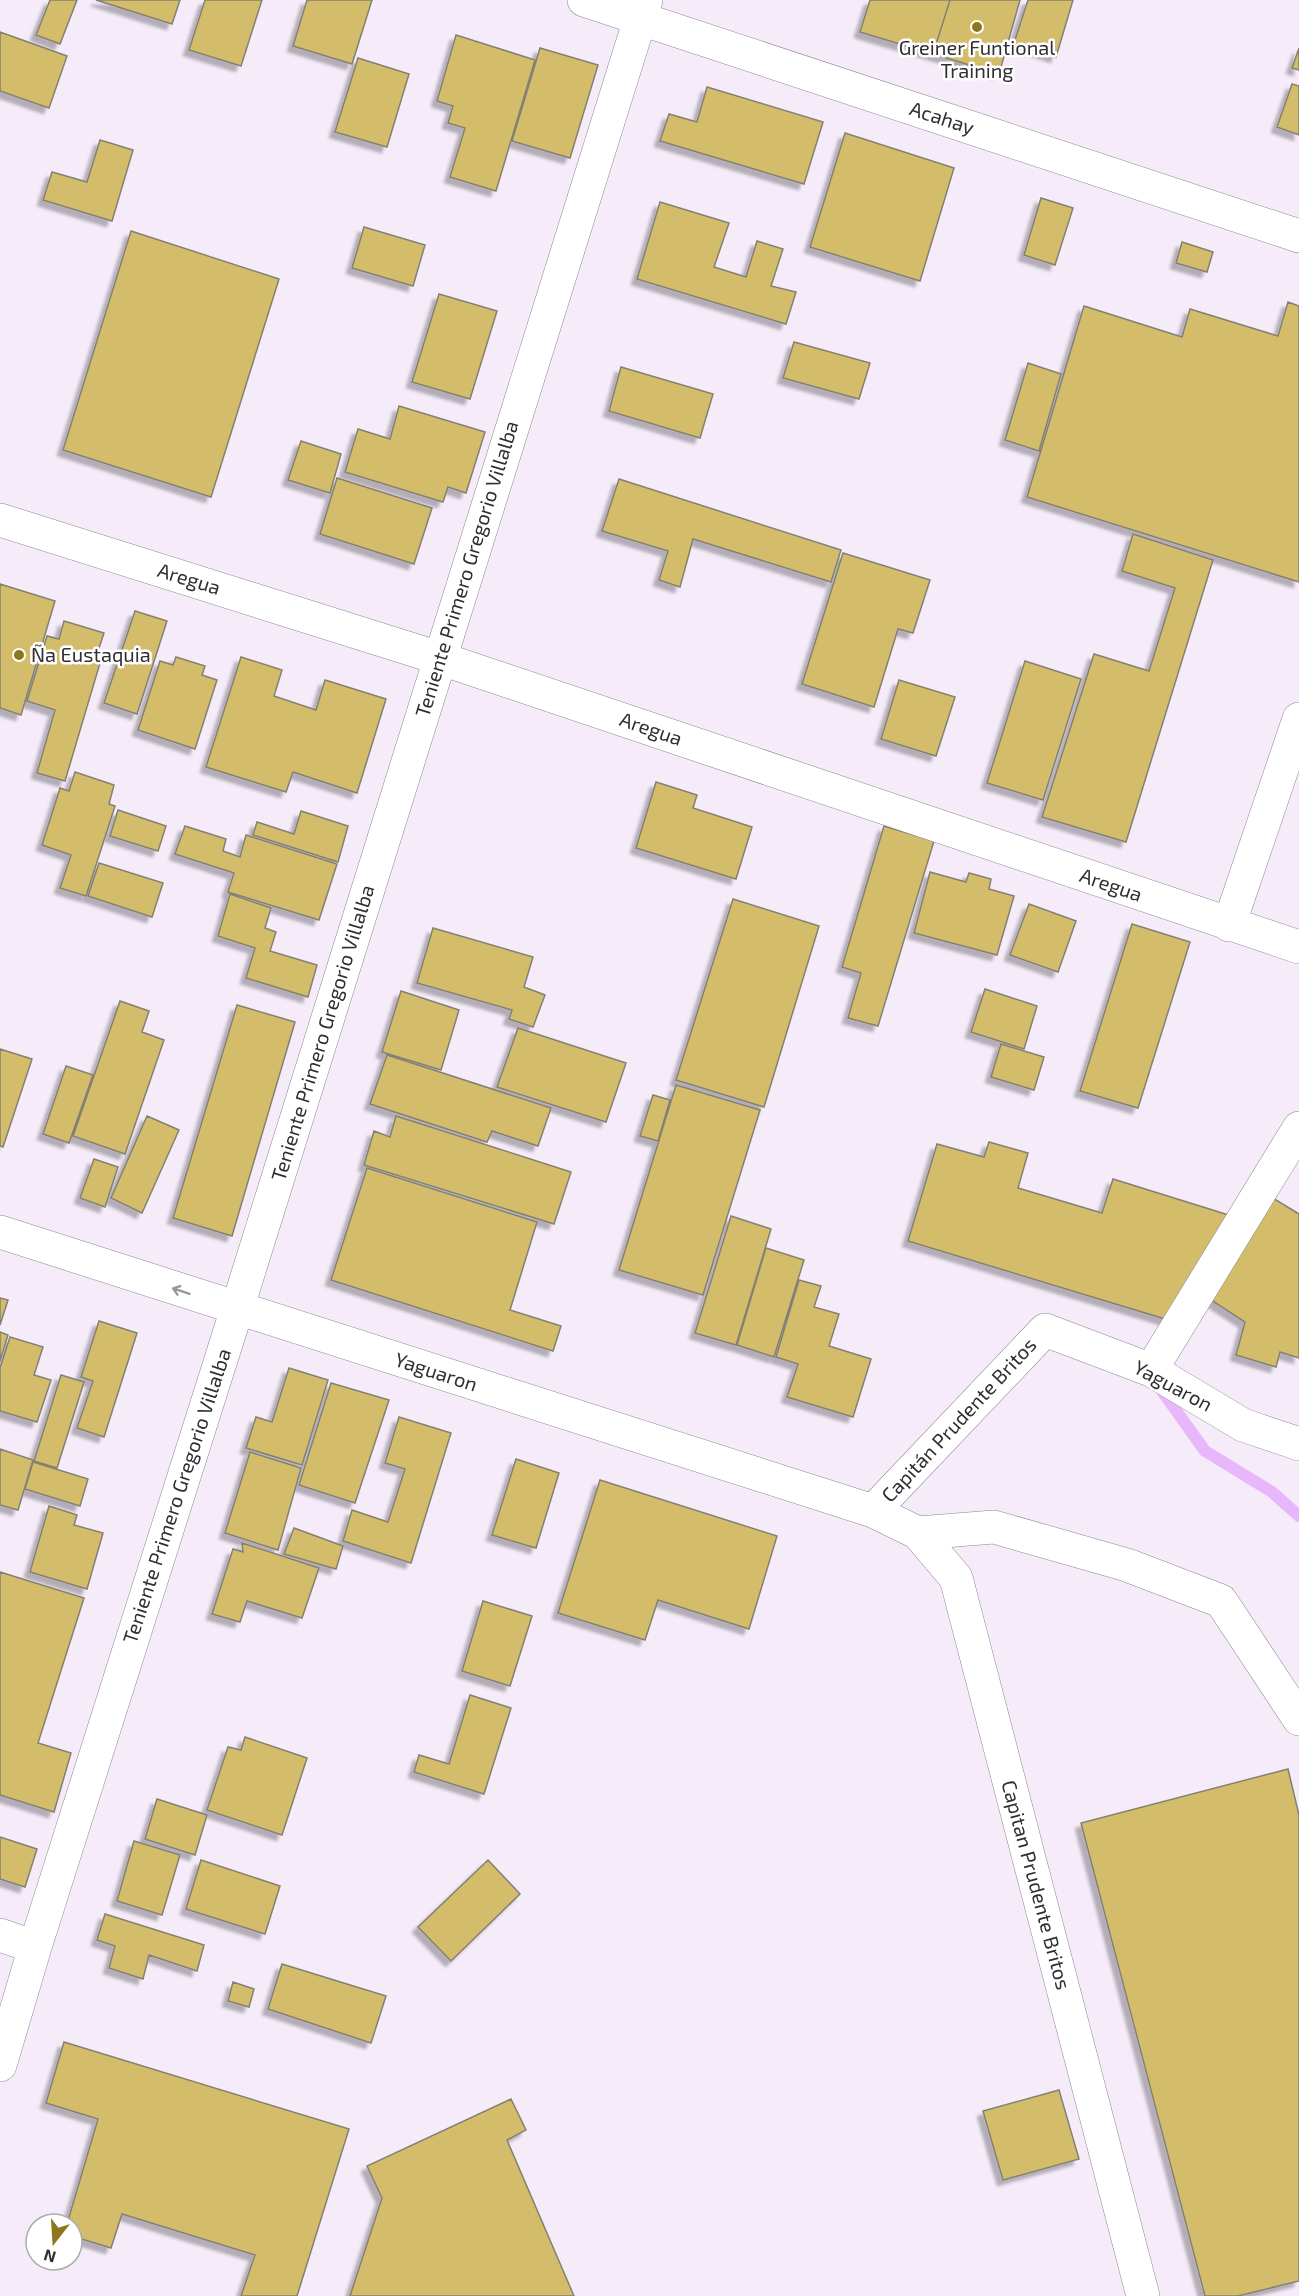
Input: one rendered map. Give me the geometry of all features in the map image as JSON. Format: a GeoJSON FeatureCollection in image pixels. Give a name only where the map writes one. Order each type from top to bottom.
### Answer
{"type":"FeatureCollection","features":[{"type":"Feature","properties":{"kind":"street","name":"Acahay"},"geometry":{"type":"LineString","coordinates":[[584,0],[643,9],[1299,236]]}},
{"type":"Feature","properties":{"kind":"street","name":"Teniente Primero Gregorio Villalba"},"geometry":{"type":"LineString","coordinates":[[0,2065],[35,1947],[643,9]]}},
{"type":"Feature","properties":{"kind":"street","name":"Aregua"},"geometry":{"type":"LineString","coordinates":[[0,520],[439,658],[1299,947]]}},
{"type":"Feature","properties":{"kind":"street"},"geometry":{"type":"LineString","coordinates":[[1229,925],[1299,719]]}},
{"type":"Feature","properties":{"kind":"street"},"geometry":{"type":"LineString","coordinates":[[1151,1370],[1299,1128]]}},
{"type":"Feature","properties":{"kind":"street","name":"Yaguaron"},"geometry":{"type":"LineString","coordinates":[[0,1232],[873,1511]]}},
{"type":"Feature","properties":{"kind":"street","name":"Yaguaron"},"geometry":{"type":"LineString","coordinates":[[1046,1330],[1151,1370],[1243,1425],[1299,1444]]}},
{"type":"Feature","properties":{"kind":"street","name":"Capitán Prudente Britos"},"geometry":{"type":"LineString","coordinates":[[873,1511],[1046,1330]]}},
{"type":"Feature","properties":{"kind":"street","name":"Capitan Prudente Britos"},"geometry":{"type":"LineString","coordinates":[[873,1511],[918,1533],[956,1578],[1143,2296]]}},
{"type":"Feature","properties":{"kind":"street"},"geometry":{"type":"LineString","coordinates":[[918,1533],[994,1527],[1127,1566],[1221,1601],[1299,1719]]}},
{"type":"Feature","properties":{"kind":"street"},"geometry":{"type":"LineString","coordinates":[[0,1935],[35,1947]]}},
{"type":"Feature","properties":{"kind":"building"},"geometry":{"type":"Polygon","coordinates":[[[50,0],[77,0],[60,44],[36,35],[50,0]]]}},
{"type":"Feature","properties":{"kind":"building"},"geometry":{"type":"Polygon","coordinates":[[[96,0],[180,0],[172,24],[96,0]]]}},
{"type":"Feature","properties":{"kind":"building"},"geometry":{"type":"Polygon","coordinates":[[[205,0],[262,0],[241,66],[189,50],[205,0]]]}},
{"type":"Feature","properties":{"kind":"building"},"geometry":{"type":"Polygon","coordinates":[[[307,0],[372,0],[352,64],[293,46],[307,0]]]}},
{"type":"Feature","properties":{"kind":"building"},"geometry":{"type":"Polygon","coordinates":[[[870,0],[950,0],[933,54],[860,32],[870,0]]]}},
{"type":"Feature","properties":{"kind":"building","name":"Greiner Funtional Training"},"geometry":{"type":"Polygon","coordinates":[[[950,0],[1020,0],[999,74],[933,54],[950,0]]]}},
{"type":"Feature","properties":{"kind":"building"},"geometry":{"type":"Polygon","coordinates":[[[1028,0],[1073,0],[1056,57],[1014,43],[1028,0]]]}},
{"type":"Feature","properties":{"kind":"building"},"geometry":{"type":"Polygon","coordinates":[[[0,32],[67,56],[49,108],[0,91],[0,32]]]}},
{"type":"Feature","properties":{"kind":"building"},"geometry":{"type":"Polygon","coordinates":[[[456,35],[535,60],[496,191],[450,177],[465,128],[448,123],[453,106],[437,101],[456,35]]]}},
{"type":"Feature","properties":{"kind":"building"},"geometry":{"type":"Polygon","coordinates":[[[540,48],[598,65],[570,158],[512,141],[540,48]]]}},
{"type":"Feature","properties":{"kind":"building"},"geometry":{"type":"Polygon","coordinates":[[[1299,48],[1299,70],[1292,68],[1299,48]]]}},
{"type":"Feature","properties":{"kind":"building"},"geometry":{"type":"Polygon","coordinates":[[[358,58],[409,74],[387,147],[335,132],[358,58]]]}},
{"type":"Feature","properties":{"kind":"building"},"geometry":{"type":"Polygon","coordinates":[[[1292,84],[1299,86],[1299,135],[1277,127],[1292,84]]]}},
{"type":"Feature","properties":{"kind":"building"},"geometry":{"type":"Polygon","coordinates":[[[707,87],[823,122],[804,184],[660,141],[669,114],[697,122],[707,87]]]}},
{"type":"Feature","properties":{"kind":"building"},"geometry":{"type":"Polygon","coordinates":[[[845,133],[954,168],[920,281],[810,247],[845,133]]]}},
{"type":"Feature","properties":{"kind":"building"},"geometry":{"type":"Polygon","coordinates":[[[100,140],[133,150],[112,221],[43,200],[52,172],[87,182],[100,140]]]}},
{"type":"Feature","properties":{"kind":"building"},"geometry":{"type":"Polygon","coordinates":[[[1041,198],[1073,208],[1055,265],[1024,255],[1041,198]]]}},
{"type":"Feature","properties":{"kind":"building"},"geometry":{"type":"Polygon","coordinates":[[[660,202],[729,223],[714,267],[746,277],[757,241],[783,249],[771,286],[796,292],[786,324],[637,279],[660,202]]]}},
{"type":"Feature","properties":{"kind":"building"},"geometry":{"type":"Polygon","coordinates":[[[364,227],[425,245],[413,286],[352,268],[364,227]]]}},
{"type":"Feature","properties":{"kind":"building"},"geometry":{"type":"Polygon","coordinates":[[[131,231],[279,279],[211,497],[63,450],[131,231]]]}},
{"type":"Feature","properties":{"kind":"building"},"geometry":{"type":"Polygon","coordinates":[[[1182,242],[1213,252],[1207,272],[1176,263],[1182,242]]]}},
{"type":"Feature","properties":{"kind":"building"},"geometry":{"type":"Polygon","coordinates":[[[439,294],[497,311],[470,399],[412,382],[439,294]]]}},
{"type":"Feature","properties":{"kind":"building"},"geometry":{"type":"Polygon","coordinates":[[[1288,302],[1299,306],[1299,582],[1027,497],[1084,306],[1182,337],[1190,309],[1278,336],[1288,302]]]}},
{"type":"Feature","properties":{"kind":"building"},"geometry":{"type":"Polygon","coordinates":[[[794,342],[870,363],[859,399],[783,378],[794,342]]]}},
{"type":"Feature","properties":{"kind":"building"},"geometry":{"type":"Polygon","coordinates":[[[1028,363],[1061,374],[1039,451],[1005,440],[1028,363]]]}},
{"type":"Feature","properties":{"kind":"building"},"geometry":{"type":"Polygon","coordinates":[[[621,367],[713,394],[700,438],[609,411],[621,367]]]}},
{"type":"Feature","properties":{"kind":"building"},"geometry":{"type":"Polygon","coordinates":[[[399,406],[485,432],[466,493],[448,487],[443,502],[345,472],[358,429],[390,439],[399,406]]]}},
{"type":"Feature","properties":{"kind":"building"},"geometry":{"type":"Polygon","coordinates":[[[301,441],[341,454],[330,493],[288,480],[301,441]]]}},
{"type":"Feature","properties":{"kind":"building"},"geometry":{"type":"Polygon","coordinates":[[[337,478],[432,508],[414,564],[320,534],[337,478]]]}},
{"type":"Feature","properties":{"kind":"building"},"geometry":{"type":"Polygon","coordinates":[[[619,479],[841,550],[831,582],[693,539],[680,587],[659,580],[668,551],[602,531],[619,479]]]}},
{"type":"Feature","properties":{"kind":"building"},"geometry":{"type":"Polygon","coordinates":[[[1133,534],[1213,560],[1126,842],[1042,817],[1094,654],[1149,671],[1175,588],[1122,571],[1133,534]]]}},
{"type":"Feature","properties":{"kind":"building"},"geometry":{"type":"Polygon","coordinates":[[[843,553],[930,580],[913,633],[898,629],[874,707],[802,684],[843,553]]]}},
{"type":"Feature","properties":{"kind":"building","name":"Ña Eustaquia"},"geometry":{"type":"Polygon","coordinates":[[[0,584],[55,601],[21,715],[0,708],[0,584]]]}},
{"type":"Feature","properties":{"kind":"building"},"geometry":{"type":"Polygon","coordinates":[[[135,611],[167,621],[137,714],[104,703],[135,611]]]}},
{"type":"Feature","properties":{"kind":"building"},"geometry":{"type":"Polygon","coordinates":[[[64,621],[104,633],[98,651],[103,653],[65,781],[37,773],[55,710],[27,701],[47,636],[59,639],[64,621]]]}},
{"type":"Feature","properties":{"kind":"building"},"geometry":{"type":"Polygon","coordinates":[[[176,657],[205,666],[202,675],[217,680],[195,749],[138,730],[160,661],[173,665],[176,657]]]}},
{"type":"Feature","properties":{"kind":"building"},"geometry":{"type":"Polygon","coordinates":[[[241,657],[282,670],[274,696],[316,710],[325,680],[386,699],[357,793],[293,772],[286,792],[206,767],[241,657]]]}},
{"type":"Feature","properties":{"kind":"building"},"geometry":{"type":"Polygon","coordinates":[[[1025,661],[1081,679],[1043,800],[987,783],[1025,661]]]}},
{"type":"Feature","properties":{"kind":"building"},"geometry":{"type":"Polygon","coordinates":[[[899,680],[955,697],[936,756],[881,739],[899,680]]]}},
{"type":"Feature","properties":{"kind":"building"},"geometry":{"type":"Polygon","coordinates":[[[75,772],[114,785],[109,804],[115,806],[86,896],[60,888],[71,855],[42,845],[60,788],[69,791],[75,772]]]}},
{"type":"Feature","properties":{"kind":"building"},"geometry":{"type":"Polygon","coordinates":[[[656,782],[697,795],[693,808],[752,827],[736,879],[636,848],[656,782]]]}},
{"type":"Feature","properties":{"kind":"building"},"geometry":{"type":"Polygon","coordinates":[[[118,810],[166,826],[158,851],[110,836],[118,810]]]}},
{"type":"Feature","properties":{"kind":"building"},"geometry":{"type":"Polygon","coordinates":[[[301,811],[348,826],[338,862],[253,835],[257,822],[294,834],[301,811]]]}},
{"type":"Feature","properties":{"kind":"building"},"geometry":{"type":"Polygon","coordinates":[[[185,826],[226,839],[223,851],[240,857],[246,835],[337,864],[319,920],[228,892],[234,873],[175,854],[185,826]]]}},
{"type":"Feature","properties":{"kind":"building"},"geometry":{"type":"Polygon","coordinates":[[[884,826],[934,841],[878,1026],[848,1018],[861,973],[842,967],[884,826]]]}},
{"type":"Feature","properties":{"kind":"building"},"geometry":{"type":"Polygon","coordinates":[[[99,863],[163,883],[152,917],[88,896],[99,863]]]}},
{"type":"Feature","properties":{"kind":"building"},"geometry":{"type":"Polygon","coordinates":[[[930,872],[966,882],[969,873],[991,879],[989,889],[1014,896],[997,955],[914,933],[930,872]]]}},
{"type":"Feature","properties":{"kind":"building"},"geometry":{"type":"Polygon","coordinates":[[[230,894],[271,908],[265,928],[276,932],[270,951],[317,965],[308,997],[246,978],[255,948],[218,936],[230,894]]]}},
{"type":"Feature","properties":{"kind":"building"},"geometry":{"type":"Polygon","coordinates":[[[733,899],[819,926],[764,1107],[676,1080],[733,899]]]}},
{"type":"Feature","properties":{"kind":"building"},"geometry":{"type":"Polygon","coordinates":[[[1029,904],[1076,921],[1058,972],[1010,955],[1029,904]]]}},
{"type":"Feature","properties":{"kind":"building"},"geometry":{"type":"Polygon","coordinates":[[[1132,924],[1190,942],[1138,1108],[1080,1091],[1132,924]]]}},
{"type":"Feature","properties":{"kind":"building"},"geometry":{"type":"Polygon","coordinates":[[[433,928],[533,957],[524,987],[545,995],[533,1027],[509,1019],[512,1010],[417,983],[433,928]]]}},
{"type":"Feature","properties":{"kind":"building"},"geometry":{"type":"Polygon","coordinates":[[[985,989],[1037,1006],[1024,1049],[971,1032],[985,989]]]}},
{"type":"Feature","properties":{"kind":"building"},"geometry":{"type":"Polygon","coordinates":[[[401,991],[459,1010],[441,1070],[382,1052],[401,991]]]}},
{"type":"Feature","properties":{"kind":"building"},"geometry":{"type":"Polygon","coordinates":[[[120,1001],[149,1011],[142,1032],[164,1040],[125,1154],[73,1136],[120,1001]]]}},
{"type":"Feature","properties":{"kind":"building"},"geometry":{"type":"Polygon","coordinates":[[[237,1005],[295,1022],[232,1236],[173,1218],[237,1005]]]}},
{"type":"Feature","properties":{"kind":"building"},"geometry":{"type":"Polygon","coordinates":[[[518,1028],[626,1063],[606,1122],[497,1087],[518,1028]]]}},
{"type":"Feature","properties":{"kind":"building"},"geometry":{"type":"Polygon","coordinates":[[[1001,1044],[1044,1057],[1034,1090],[991,1077],[1001,1044]]]}},
{"type":"Feature","properties":{"kind":"building"},"geometry":{"type":"Polygon","coordinates":[[[0,1049],[32,1059],[3,1147],[0,1146],[0,1049]]]}},
{"type":"Feature","properties":{"kind":"building"},"geometry":{"type":"Polygon","coordinates":[[[387,1055],[551,1108],[538,1146],[492,1131],[487,1142],[370,1104],[387,1055]]]}},
{"type":"Feature","properties":{"kind":"building"},"geometry":{"type":"Polygon","coordinates":[[[66,1066],[93,1075],[69,1143],[43,1134],[66,1066]]]}},
{"type":"Feature","properties":{"kind":"building"},"geometry":{"type":"Polygon","coordinates":[[[676,1085],[760,1110],[703,1295],[619,1270],[676,1085]]]}},
{"type":"Feature","properties":{"kind":"building"},"geometry":{"type":"Polygon","coordinates":[[[653,1095],[670,1100],[658,1141],[640,1136],[653,1095]]]}},
{"type":"Feature","properties":{"kind":"building"},"geometry":{"type":"Polygon","coordinates":[[[147,1116],[179,1130],[142,1213],[111,1198],[147,1116]]]}},
{"type":"Feature","properties":{"kind":"building"},"geometry":{"type":"Polygon","coordinates":[[[396,1116],[571,1172],[554,1224],[364,1165],[374,1131],[390,1137],[396,1116]]]}},
{"type":"Feature","properties":{"kind":"building"},"geometry":{"type":"Polygon","coordinates":[[[989,1142],[1028,1153],[1018,1188],[1102,1213],[1113,1179],[1235,1217],[1175,1322],[908,1241],[937,1144],[984,1157],[989,1142]]]}},
{"type":"Feature","properties":{"kind":"building"},"geometry":{"type":"Polygon","coordinates":[[[94,1159],[118,1167],[105,1207],[80,1198],[94,1159]]]}},
{"type":"Feature","properties":{"kind":"building"},"geometry":{"type":"Polygon","coordinates":[[[367,1168],[537,1222],[510,1310],[561,1326],[553,1351],[331,1280],[367,1168]]]}},
{"type":"Feature","properties":{"kind":"building"},"geometry":{"type":"Polygon","coordinates":[[[1268,1195],[1299,1214],[1299,1358],[1280,1352],[1276,1367],[1236,1355],[1245,1322],[1208,1298],[1268,1195]]]}},
{"type":"Feature","properties":{"kind":"building"},"geometry":{"type":"Polygon","coordinates":[[[731,1216],[771,1229],[736,1345],[695,1333],[731,1216]]]}},
{"type":"Feature","properties":{"kind":"building"},"geometry":{"type":"Polygon","coordinates":[[[766,1248],[804,1260],[774,1357],[737,1345],[766,1248]]]}},
{"type":"Feature","properties":{"kind":"building"},"geometry":{"type":"Polygon","coordinates":[[[799,1280],[821,1286],[814,1307],[839,1314],[829,1346],[871,1359],[853,1417],[787,1397],[798,1364],[776,1357],[799,1280]]]}},
{"type":"Feature","properties":{"kind":"building"},"geometry":{"type":"Polygon","coordinates":[[[0,1298],[8,1300],[0,1325],[0,1298]]]}},
{"type":"Feature","properties":{"kind":"building"},"geometry":{"type":"Polygon","coordinates":[[[99,1321],[137,1333],[104,1437],[77,1428],[93,1381],[81,1377],[99,1321]]]}},
{"type":"Feature","properties":{"kind":"building"},"geometry":{"type":"Polygon","coordinates":[[[0,1332],[8,1335],[0,1361],[0,1332]]]}},
{"type":"Feature","properties":{"kind":"building"},"geometry":{"type":"Polygon","coordinates":[[[10,1337],[43,1347],[34,1375],[51,1380],[37,1422],[0,1411],[0,1368],[10,1337]]]}},
{"type":"Feature","properties":{"kind":"building"},"geometry":{"type":"Polygon","coordinates":[[[289,1368],[328,1380],[302,1465],[246,1448],[256,1417],[272,1422],[289,1368]]]}},
{"type":"Feature","properties":{"kind":"building"},"geometry":{"type":"Polygon","coordinates":[[[61,1375],[84,1382],[57,1468],[34,1461],[61,1375]]]}},
{"type":"Feature","properties":{"kind":"building"},"geometry":{"type":"Polygon","coordinates":[[[331,1383],[389,1400],[355,1503],[299,1485],[331,1383]]]}},
{"type":"Feature","properties":{"kind":"building"},"geometry":{"type":"Polygon","coordinates":[[[399,1417],[451,1433],[411,1563],[343,1541],[352,1510],[388,1522],[405,1469],[385,1463],[399,1417]]]}},
{"type":"Feature","properties":{"kind":"building"},"geometry":{"type":"Polygon","coordinates":[[[0,1449],[33,1460],[18,1510],[0,1505],[0,1449]]]}},
{"type":"Feature","properties":{"kind":"building"},"geometry":{"type":"Polygon","coordinates":[[[250,1452],[301,1468],[278,1550],[225,1533],[250,1452]]]}},
{"type":"Feature","properties":{"kind":"building"},"geometry":{"type":"Polygon","coordinates":[[[516,1459],[559,1473],[536,1548],[492,1535],[516,1459]]]}},
{"type":"Feature","properties":{"kind":"building"},"geometry":{"type":"Polygon","coordinates":[[[33,1462],[88,1479],[80,1506],[25,1489],[33,1462]]]}},
{"type":"Feature","properties":{"kind":"building"},"geometry":{"type":"Polygon","coordinates":[[[600,1480],[777,1536],[749,1629],[658,1600],[645,1640],[558,1613],[600,1480]]]}},
{"type":"Feature","properties":{"kind":"building"},"geometry":{"type":"Polygon","coordinates":[[[49,1506],[77,1515],[74,1525],[103,1533],[87,1589],[30,1572],[49,1506]]]}},
{"type":"Feature","properties":{"kind":"building"},"geometry":{"type":"Polygon","coordinates":[[[294,1528],[343,1546],[336,1569],[284,1554],[294,1528]]]}},
{"type":"Feature","properties":{"kind":"building"},"geometry":{"type":"Polygon","coordinates":[[[242,1543],[319,1568],[302,1618],[247,1601],[240,1622],[212,1614],[233,1549],[243,1552],[242,1543]]]}},
{"type":"Feature","properties":{"kind":"building"},"geometry":{"type":"Polygon","coordinates":[[[0,1572],[84,1598],[38,1743],[71,1753],[54,1812],[0,1795],[0,1572]]]}},
{"type":"Feature","properties":{"kind":"building"},"geometry":{"type":"Polygon","coordinates":[[[483,1601],[532,1616],[510,1686],[462,1671],[483,1601]]]}},
{"type":"Feature","properties":{"kind":"building"},"geometry":{"type":"Polygon","coordinates":[[[470,1695],[511,1708],[484,1794],[414,1772],[419,1755],[449,1764],[470,1695]]]}},
{"type":"Feature","properties":{"kind":"building"},"geometry":{"type":"Polygon","coordinates":[[[245,1737],[307,1758],[282,1835],[207,1810],[228,1747],[241,1750],[245,1737]]]}},
{"type":"Feature","properties":{"kind":"building"},"geometry":{"type":"Polygon","coordinates":[[[1288,1769],[1299,1815],[1299,2281],[1238,2296],[1205,2296],[1081,1823],[1288,1769]]]}},
{"type":"Feature","properties":{"kind":"building"},"geometry":{"type":"Polygon","coordinates":[[[157,1799],[207,1815],[195,1855],[145,1839],[157,1799]]]}},
{"type":"Feature","properties":{"kind":"building"},"geometry":{"type":"Polygon","coordinates":[[[0,1837],[37,1849],[25,1887],[0,1879],[0,1837]]]}},
{"type":"Feature","properties":{"kind":"building"},"geometry":{"type":"Polygon","coordinates":[[[134,1841],[180,1855],[162,1915],[117,1901],[134,1841]]]}},
{"type":"Feature","properties":{"kind":"building"},"geometry":{"type":"Polygon","coordinates":[[[201,1860],[280,1886],[265,1934],[186,1909],[201,1860]]]}},
{"type":"Feature","properties":{"kind":"building"},"geometry":{"type":"Polygon","coordinates":[[[488,1860],[520,1894],[451,1961],[418,1927],[488,1860]]]}},
{"type":"Feature","properties":{"kind":"building"},"geometry":{"type":"Polygon","coordinates":[[[105,1914],[204,1945],[197,1971],[149,1955],[143,1979],[109,1968],[115,1946],[97,1940],[105,1914]]]}},
{"type":"Feature","properties":{"kind":"building"},"geometry":{"type":"Polygon","coordinates":[[[282,1964],[386,1996],[371,2043],[268,2009],[282,1964]]]}},
{"type":"Feature","properties":{"kind":"building"},"geometry":{"type":"Polygon","coordinates":[[[233,1982],[254,1989],[249,2007],[228,2001],[233,1982]]]}},
{"type":"Feature","properties":{"kind":"building"},"geometry":{"type":"Polygon","coordinates":[[[64,2042],[349,2129],[297,2296],[241,2296],[255,2255],[122,2214],[111,2248],[84,2240],[84,2212],[71,2212],[98,2119],[46,2103],[64,2042]]]}},
{"type":"Feature","properties":{"kind":"building"},"geometry":{"type":"Polygon","coordinates":[[[1059,2090],[1079,2159],[1003,2180],[983,2111],[1059,2090]]]}},
{"type":"Feature","properties":{"kind":"building"},"geometry":{"type":"Polygon","coordinates":[[[511,2099],[526,2130],[507,2140],[574,2296],[350,2296],[382,2198],[367,2166],[511,2099]]]}},
{"type":"Feature","properties":{"kind":"waterway"},"geometry":{"type":"LineString","coordinates":[[1162,1391],[1205,1451],[1272,1492],[1299,1516]]}},
{"type":"Feature","properties":{"kind":"place","name":"Greiner Funtional Training"},"geometry":{"type":"Point","coordinates":[977,27]}},
{"type":"Feature","properties":{"kind":"place","name":"Ña Eustaquia"},"geometry":{"type":"Point","coordinates":[19,655]}}]}
